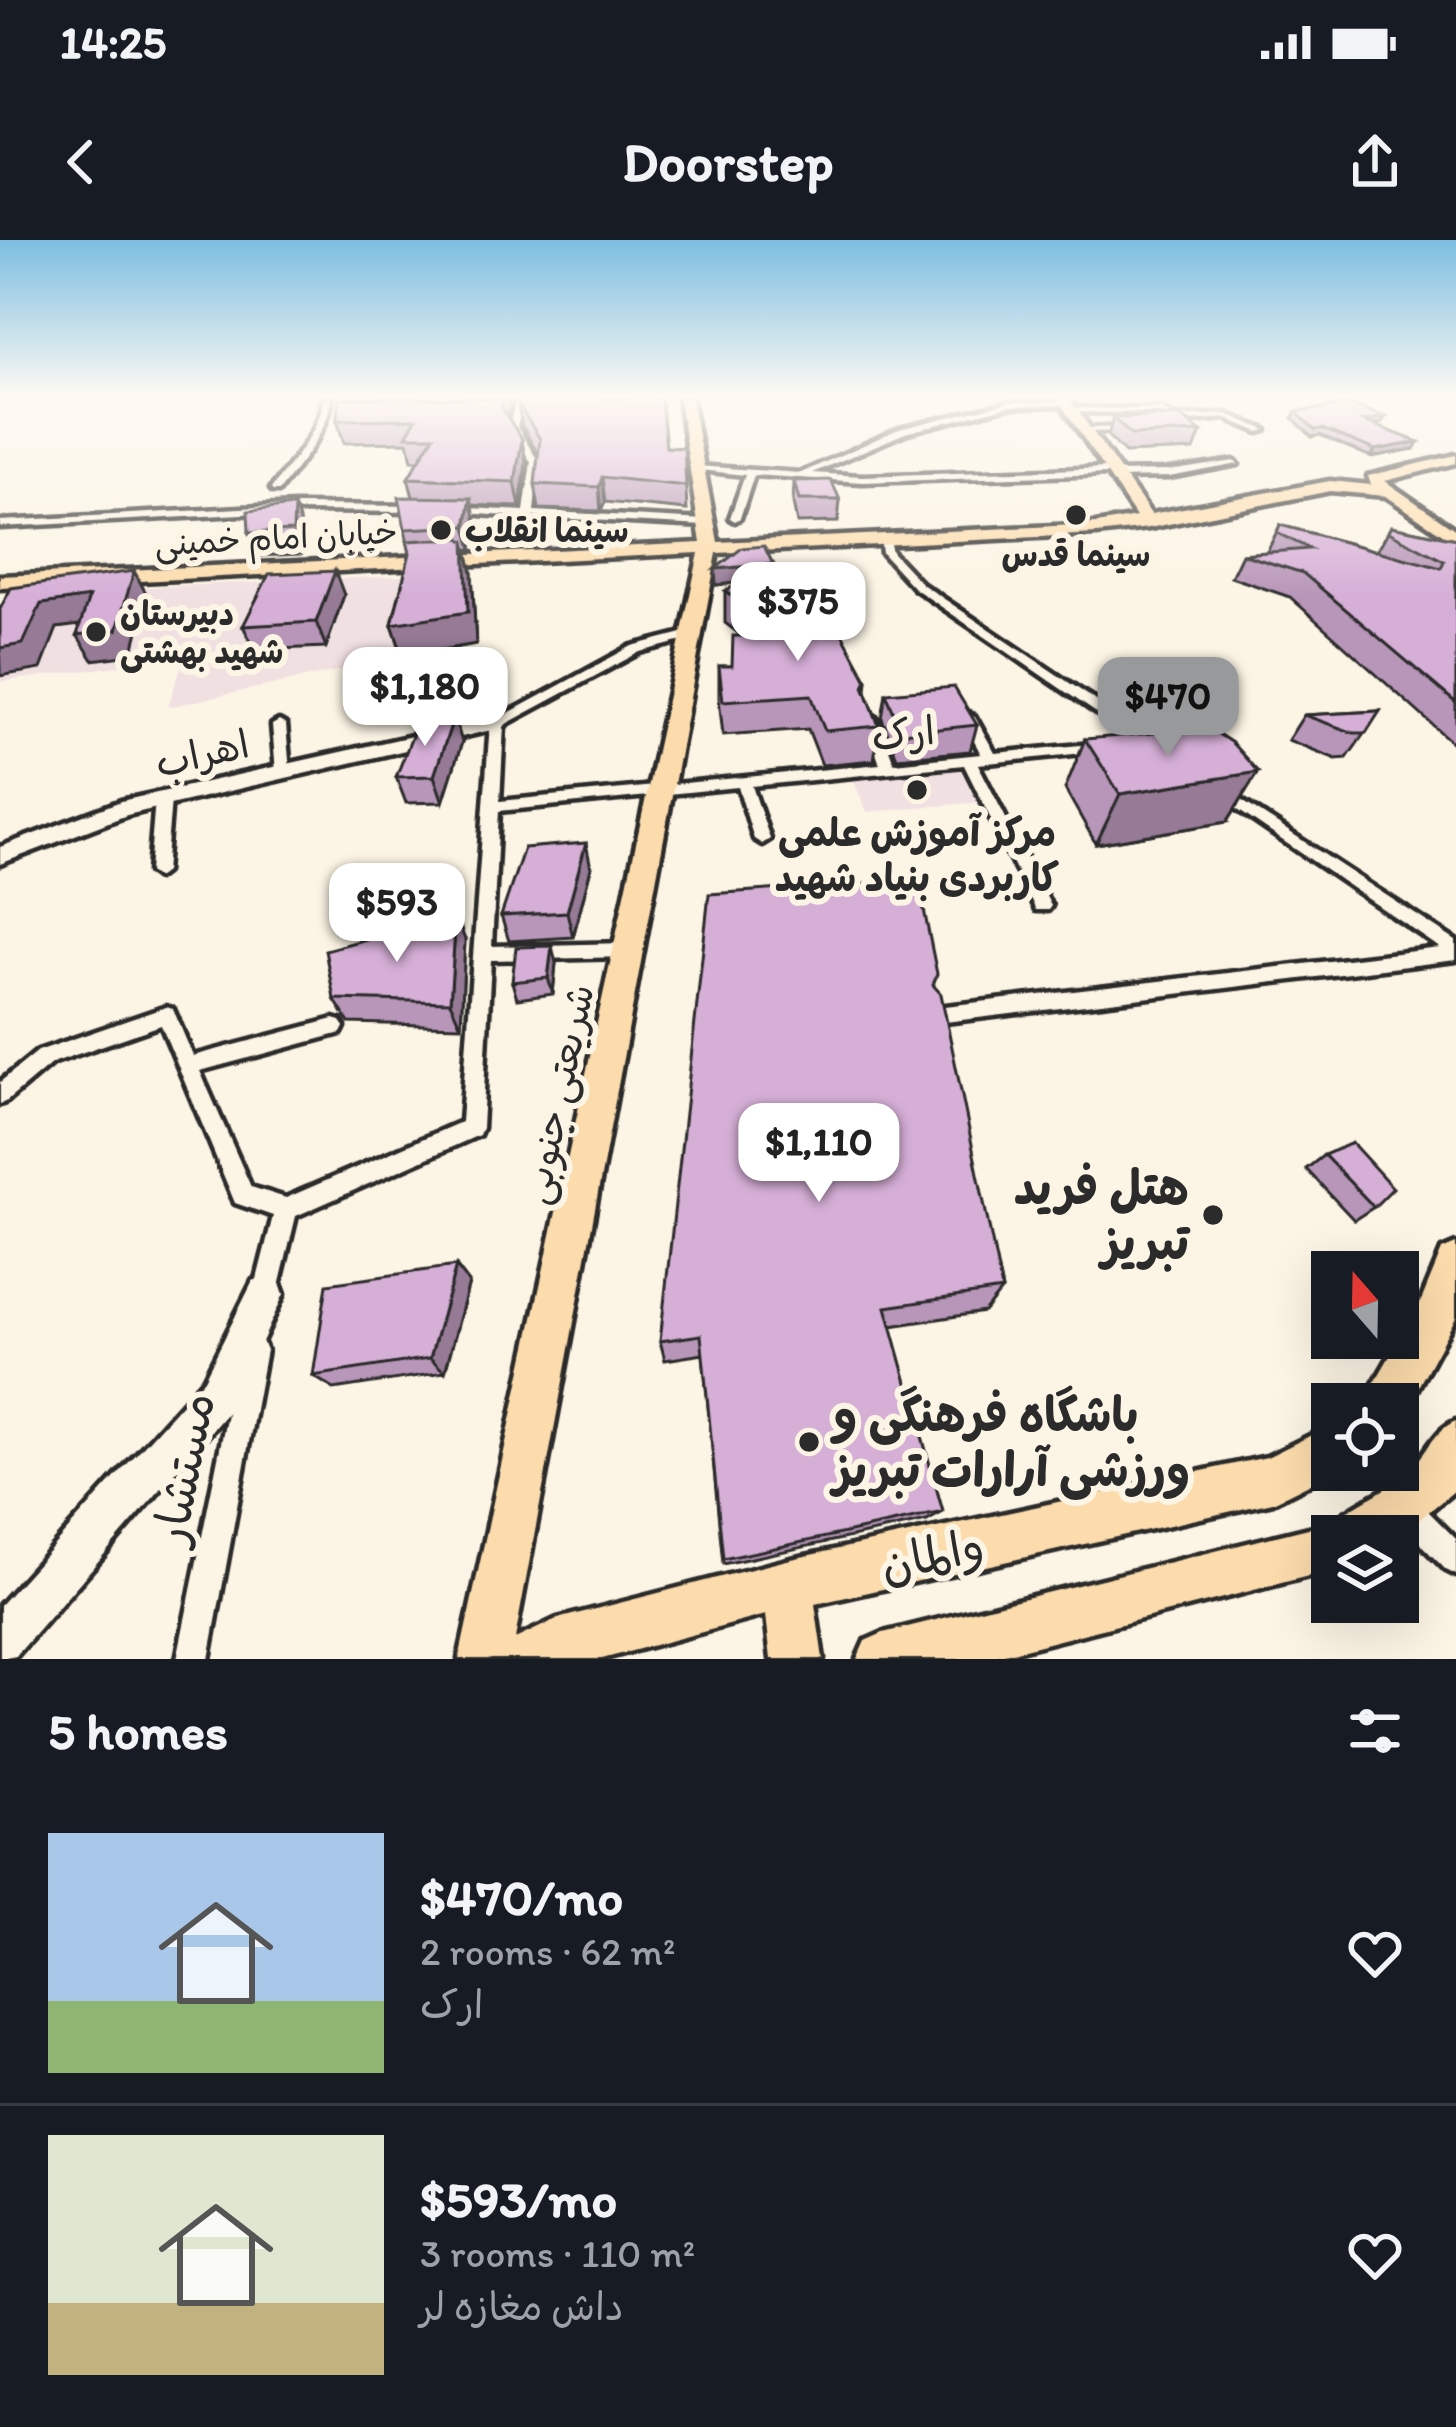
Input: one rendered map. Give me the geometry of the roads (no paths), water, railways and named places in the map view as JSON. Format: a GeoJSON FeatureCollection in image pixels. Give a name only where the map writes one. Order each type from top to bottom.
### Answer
{"type":"FeatureCollection","features":[{"type":"Feature","properties":{"kind":"main road"},"geometry":{"type":"LineString","coordinates":[[695,464],[708,534]]}},
{"type":"Feature","properties":{"kind":"main road"},"geometry":{"type":"LineString","coordinates":[[1105,464],[1146,520]]}},
{"type":"Feature","properties":{"kind":"main road"},"geometry":{"type":"LineString","coordinates":[[1430,464],[1373,479],[1456,538]]}},
{"type":"Feature","properties":{"kind":"main road","name":"خیابان امام خمینی"},"geometry":{"type":"LineString","coordinates":[[0,582],[708,534],[884,539],[1146,520],[1330,486],[1384,491]]}},
{"type":"Feature","properties":{"kind":"main road","name":"شریعتی جنوبی"},"geometry":{"type":"LineString","coordinates":[[485,1659],[664,791],[708,534]]}},
{"type":"Feature","properties":{"kind":"main road"},"geometry":{"type":"LineString","coordinates":[[1396,1383],[1434,1320],[1456,1264]]}},
{"type":"Feature","properties":{"kind":"main road"},"geometry":{"type":"LineString","coordinates":[[1392,1515],[1405,1508],[1456,1444]]}},
{"type":"Feature","properties":{"kind":"main road","name":"والمان"},"geometry":{"type":"LineString","coordinates":[[530,1659],[557,1645],[787,1586],[1273,1478],[1311,1459]]}},
{"type":"Feature","properties":{"kind":"main road"},"geometry":{"type":"LineString","coordinates":[[883,1659],[1311,1551]]}},
{"type":"Feature","properties":{"kind":"main road"},"geometry":{"type":"LineString","coordinates":[[787,1586],[797,1659]]}},
{"type":"Feature","properties":{"kind":"street"},"geometry":{"type":"LineString","coordinates":[[276,490],[294,464]]}},
{"type":"Feature","properties":{"kind":"street"},"geometry":{"type":"LineString","coordinates":[[525,547],[536,464]]}},
{"type":"Feature","properties":{"kind":"street"},"geometry":{"type":"LineString","coordinates":[[800,474],[823,464]]}},
{"type":"Feature","properties":{"kind":"street"},"geometry":{"type":"LineString","coordinates":[[696,469],[862,479],[1168,474],[1233,464]]}},
{"type":"Feature","properties":{"kind":"street"},"geometry":{"type":"LineString","coordinates":[[734,518],[750,472]]}},
{"type":"Feature","properties":{"kind":"street"},"geometry":{"type":"LineString","coordinates":[[0,524],[295,508],[530,513],[708,534]]}},
{"type":"Feature","properties":{"kind":"street"},"geometry":{"type":"LineString","coordinates":[[884,539],[887,553],[918,586],[1168,756]]}},
{"type":"Feature","properties":{"kind":"street"},"geometry":{"type":"LineString","coordinates":[[0,1095],[45,1057],[166,1015],[243,1196],[286,1209],[471,1128],[496,723],[636,649],[694,634]]}},
{"type":"Feature","properties":{"kind":"street"},"geometry":{"type":"LineString","coordinates":[[968,717],[989,758]]}},
{"type":"Feature","properties":{"kind":"street"},"geometry":{"type":"LineString","coordinates":[[870,718],[889,768]]}},
{"type":"Feature","properties":{"kind":"street","name":"اهراب"},"geometry":{"type":"LineString","coordinates":[[0,856],[83,822],[163,799],[496,723]]}},
{"type":"Feature","properties":{"kind":"street"},"geometry":{"type":"LineString","coordinates":[[279,725],[283,772]]}},
{"type":"Feature","properties":{"kind":"street","name":"ارک"},"geometry":{"type":"LineString","coordinates":[[491,807],[1149,742]]}},
{"type":"Feature","properties":{"kind":"street"},"geometry":{"type":"LineString","coordinates":[[968,760],[1042,906]]}},
{"type":"Feature","properties":{"kind":"street"},"geometry":{"type":"LineString","coordinates":[[1208,782],[1456,951]]}},
{"type":"Feature","properties":{"kind":"street"},"geometry":{"type":"LineString","coordinates":[[744,783],[761,839]]}},
{"type":"Feature","properties":{"kind":"street"},"geometry":{"type":"LineString","coordinates":[[157,872],[163,799]]}},
{"type":"Feature","properties":{"kind":"street"},"geometry":{"type":"LineString","coordinates":[[482,953],[629,950]]}},
{"type":"Feature","properties":{"kind":"street"},"geometry":{"type":"LineString","coordinates":[[937,1016],[1456,951]]}},
{"type":"Feature","properties":{"kind":"street"},"geometry":{"type":"LineString","coordinates":[[188,1066],[334,1027]]}},
{"type":"Feature","properties":{"kind":"street","name":"مستشار"},"geometry":{"type":"LineString","coordinates":[[193,1659],[228,1462],[286,1209]]}},
{"type":"Feature","properties":{"kind":"street"},"geometry":{"type":"LineString","coordinates":[[0,1640],[218,1393],[266,1294]]}},
{"type":"Feature","properties":{"kind":"street"},"geometry":{"type":"LineString","coordinates":[[1405,1508],[1456,1560]]}},
{"type":"Feature","properties":{"kind":"place","name":"سینما قدس"},"geometry":{"type":"Point","coordinates":[1076,515]}},
{"type":"Feature","properties":{"kind":"place","name":"سینما انقلاب"},"geometry":{"type":"Point","coordinates":[441,530]}},
{"type":"Feature","properties":{"kind":"place","name":"دبیرستان شهید بهشتی"},"geometry":{"type":"Point","coordinates":[96,632]}},
{"type":"Feature","properties":{"kind":"place","name":"مرکز آموزش علمی کاربردی بنیاد شهید"},"geometry":{"type":"Point","coordinates":[917,790]}},
{"type":"Feature","properties":{"kind":"place","name":"هتل فرید تبریز"},"geometry":{"type":"Point","coordinates":[1213,1215]}},
{"type":"Feature","properties":{"kind":"place","name":"باشگاه فرهنگی و ورزشی آرارات تبریز"},"geometry":{"type":"Point","coordinates":[809,1442]}}]}
